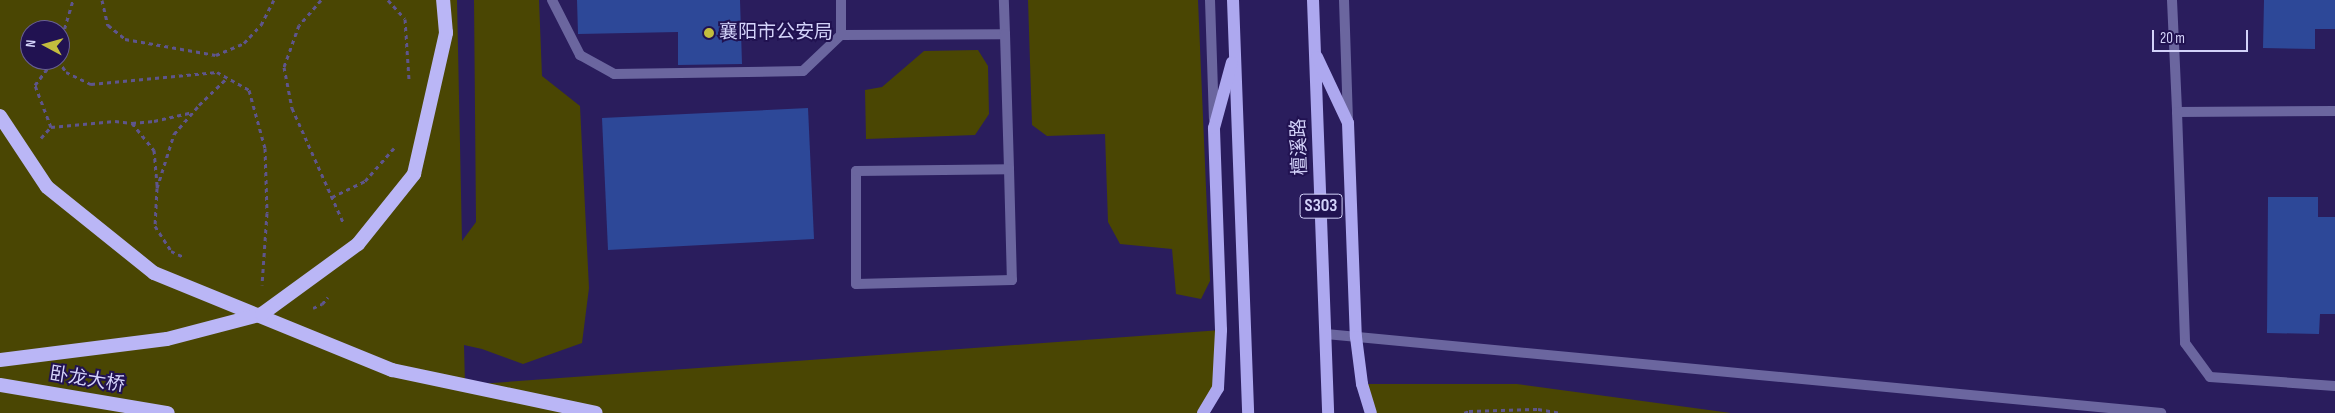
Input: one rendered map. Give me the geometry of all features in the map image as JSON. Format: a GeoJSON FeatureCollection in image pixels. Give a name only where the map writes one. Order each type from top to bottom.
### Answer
{"type":"FeatureCollection","features":[{"type":"Feature","properties":{"kind":"highway"},"geometry":{"type":"LineString","coordinates":[[0,360],[167,339],[262,314],[358,244],[414,174],[446,33],[444,0]]}},
{"type":"Feature","properties":{"kind":"highway"},"geometry":{"type":"LineString","coordinates":[[0,116],[47,187],[154,274],[392,370],[596,413]]}},
{"type":"Feature","properties":{"kind":"highway","name":"卧龙大桥"},"geometry":{"type":"LineString","coordinates":[[0,385],[168,413]]}},
{"type":"Feature","properties":{"kind":"main road"},"geometry":{"type":"LineString","coordinates":[[1234,0],[1248,413]]}},
{"type":"Feature","properties":{"kind":"main road","name":"檀溪路"},"geometry":{"type":"LineString","coordinates":[[1314,0],[1328,413]]}},
{"type":"Feature","properties":{"kind":"main road"},"geometry":{"type":"LineString","coordinates":[[1203,413],[1218,388],[1221,330],[1214,128],[1235,50]]}},
{"type":"Feature","properties":{"kind":"main road"},"geometry":{"type":"LineString","coordinates":[[1315,53],[1348,123],[1356,337],[1362,384],[1371,413]]}},
{"type":"Feature","properties":{"kind":"street"},"geometry":{"type":"LineString","coordinates":[[552,0],[580,55],[614,74],[803,72],[841,35],[1005,34]]}},
{"type":"Feature","properties":{"kind":"street"},"geometry":{"type":"LineString","coordinates":[[841,0],[841,35]]}},
{"type":"Feature","properties":{"kind":"street"},"geometry":{"type":"LineString","coordinates":[[1004,0],[1009,169],[1012,280],[856,284],[856,171],[1009,169]]}},
{"type":"Feature","properties":{"kind":"street"},"geometry":{"type":"LineString","coordinates":[[1210,0],[1214,128]]}},
{"type":"Feature","properties":{"kind":"street"},"geometry":{"type":"LineString","coordinates":[[1344,0],[1348,123]]}},
{"type":"Feature","properties":{"kind":"street"},"geometry":{"type":"LineString","coordinates":[[2172,0],[2185,343],[2210,376],[2335,386]]}},
{"type":"Feature","properties":{"kind":"street"},"geometry":{"type":"LineString","coordinates":[[2177,112],[2335,111]]}},
{"type":"Feature","properties":{"kind":"street"},"geometry":{"type":"LineString","coordinates":[[1326,334],[2161,413]]}},
{"type":"Feature","properties":{"kind":"path"},"geometry":{"type":"LineString","coordinates":[[67,20],[73,0]]}},
{"type":"Feature","properties":{"kind":"path"},"geometry":{"type":"LineString","coordinates":[[102,0],[108,26],[125,39],[216,55],[244,43],[261,25],[274,0]]}},
{"type":"Feature","properties":{"kind":"path"},"geometry":{"type":"LineString","coordinates":[[321,0],[300,25],[284,67],[292,108],[332,197],[345,233]]}},
{"type":"Feature","properties":{"kind":"path"},"geometry":{"type":"LineString","coordinates":[[388,0],[405,19],[409,84]]}},
{"type":"Feature","properties":{"kind":"path"},"geometry":{"type":"LineString","coordinates":[[48,70],[35,85],[51,127]]}},
{"type":"Feature","properties":{"kind":"path"},"geometry":{"type":"LineString","coordinates":[[64,70],[91,84],[217,72],[249,90],[265,148],[267,213],[262,292]]}},
{"type":"Feature","properties":{"kind":"path"},"geometry":{"type":"LineString","coordinates":[[157,188],[174,134],[227,78]]}},
{"type":"Feature","properties":{"kind":"path"},"geometry":{"type":"LineString","coordinates":[[39,140],[51,127],[115,121],[132,123],[154,121],[193,112]]}},
{"type":"Feature","properties":{"kind":"path"},"geometry":{"type":"LineString","coordinates":[[132,123],[154,150],[157,188],[155,226],[171,250],[185,258]]}},
{"type":"Feature","properties":{"kind":"path"},"geometry":{"type":"LineString","coordinates":[[332,197],[365,181],[392,151],[396,143]]}},
{"type":"Feature","properties":{"kind":"path"},"geometry":{"type":"LineString","coordinates":[[304,311],[322,304],[334,289]]}},
{"type":"Feature","properties":{"kind":"path"},"geometry":{"type":"LineString","coordinates":[[1464,413],[1469,411],[1538,409],[1560,413]]}},
{"type":"Feature","properties":{"kind":"shaded area"},"geometry":{"type":"Polygon","coordinates":[[[0,0],[457,0],[462,241],[476,222],[474,0],[539,0],[542,76],[580,106],[589,288],[582,343],[523,364],[482,349],[464,345],[465,385],[1221,330],[1218,388],[1203,413],[0,413],[0,0]]]}},
{"type":"Feature","properties":{"kind":"shaded area"},"geometry":{"type":"Polygon","coordinates":[[[1028,0],[1198,0],[1210,281],[1201,299],[1176,294],[1172,249],[1120,244],[1108,222],[1105,134],[1047,136],[1032,125],[1028,0]]]}},
{"type":"Feature","properties":{"kind":"shaded area"},"geometry":{"type":"Polygon","coordinates":[[[978,50],[988,66],[989,114],[975,135],[866,139],[865,90],[882,87],[924,51],[978,50]]]}},
{"type":"Feature","properties":{"kind":"shaded area"},"geometry":{"type":"Polygon","coordinates":[[[1362,384],[1517,384],[1731,413],[1371,413],[1362,384]]]}},
{"type":"Feature","properties":{"kind":"building","name":"襄阳市公安局"},"geometry":{"type":"Polygon","coordinates":[[[577,0],[740,0],[742,64],[678,65],[678,32],[578,34],[577,0]]]}},
{"type":"Feature","properties":{"kind":"building"},"geometry":{"type":"Polygon","coordinates":[[[2264,0],[2335,0],[2335,29],[2315,29],[2315,49],[2263,48],[2264,0]]]}},
{"type":"Feature","properties":{"kind":"building"},"geometry":{"type":"Polygon","coordinates":[[[808,108],[814,239],[608,250],[602,118],[808,108]]]}},
{"type":"Feature","properties":{"kind":"building"},"geometry":{"type":"Polygon","coordinates":[[[2268,197],[2318,197],[2318,217],[2335,217],[2335,314],[2320,314],[2319,334],[2267,333],[2268,197]]]}},
{"type":"Feature","properties":{"kind":"place","name":"襄阳市公安局"},"geometry":{"type":"Point","coordinates":[709,33]}}]}
